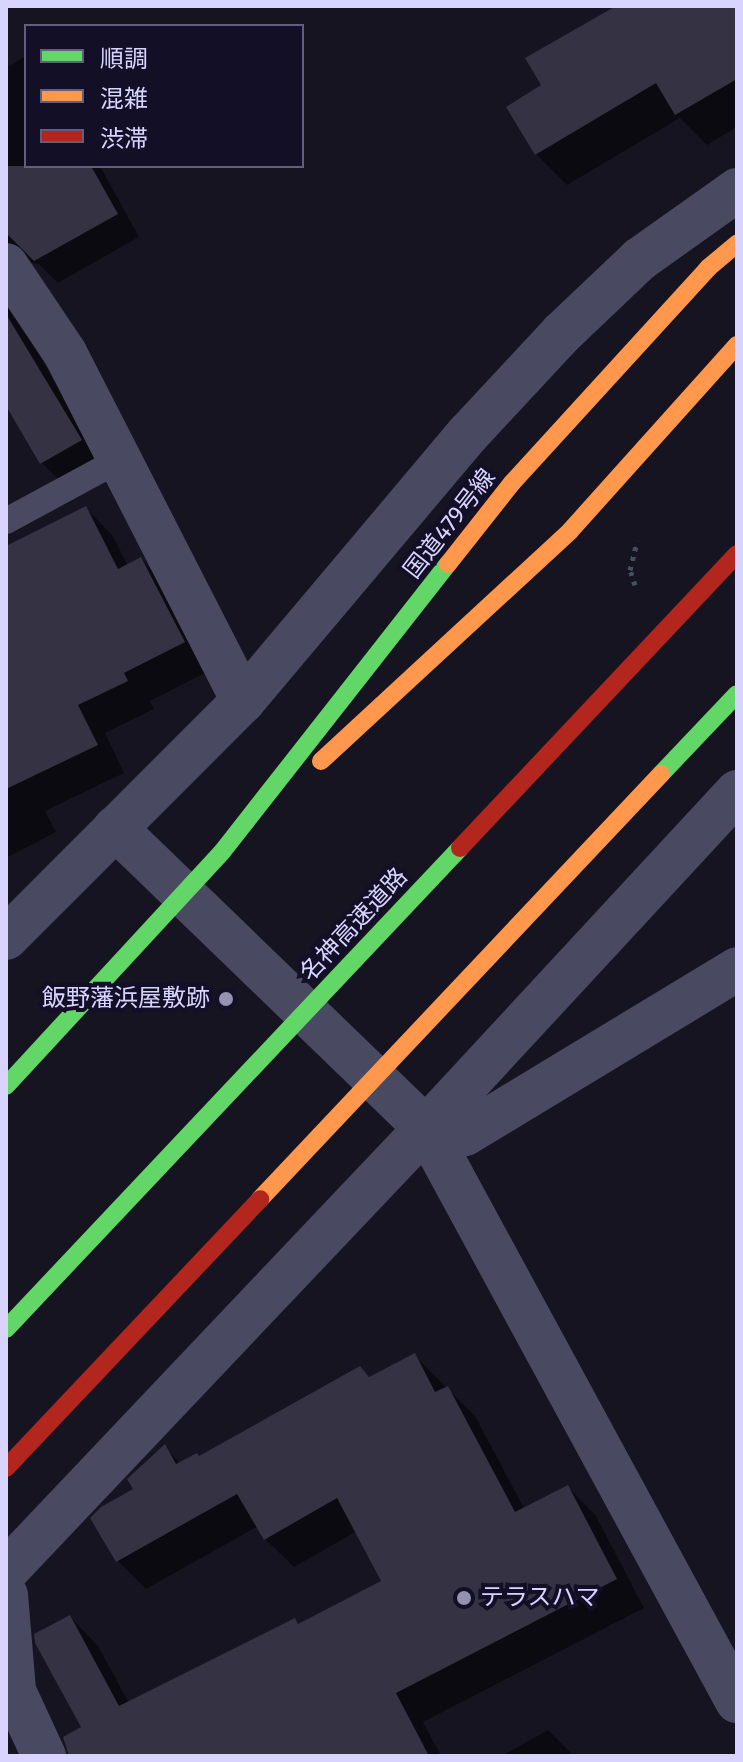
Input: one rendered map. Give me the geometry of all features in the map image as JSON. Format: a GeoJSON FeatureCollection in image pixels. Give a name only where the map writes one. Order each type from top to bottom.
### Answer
{"type":"FeatureCollection","features":[{"type":"Feature","properties":{"kind":"highway","name":"国道479号線"},"geometry":{"type":"LineString","coordinates":[[6,1086],[222,852],[512,483],[708,268],[737,244]]}},
{"type":"Feature","properties":{"kind":"highway","name":"国道479号線"},"geometry":{"type":"LineString","coordinates":[[222,852],[570,531],[737,345]]}},
{"type":"Feature","properties":{"kind":"highway","name":"名神高速道路"},"geometry":{"type":"LineString","coordinates":[[6,1329],[737,554]]}},
{"type":"Feature","properties":{"kind":"highway"},"geometry":{"type":"LineString","coordinates":[[6,1468],[737,694]]}},
{"type":"Feature","properties":{"kind":"street"},"geometry":{"type":"LineString","coordinates":[[6,938],[243,701],[468,434],[562,333],[640,259],[737,190]]}},
{"type":"Feature","properties":{"kind":"street"},"geometry":{"type":"LineString","coordinates":[[6,265],[65,353],[243,701]]}},
{"type":"Feature","properties":{"kind":"street"},"geometry":{"type":"LineString","coordinates":[[6,1571],[426,1128],[737,792]]}},
{"type":"Feature","properties":{"kind":"street"},"geometry":{"type":"LineString","coordinates":[[115,828],[426,1128],[737,1701]]}},
{"type":"Feature","properties":{"kind":"street"},"geometry":{"type":"LineString","coordinates":[[426,1128],[465,1134],[737,969]]}},
{"type":"Feature","properties":{"kind":"street"},"geometry":{"type":"LineString","coordinates":[[6,1595],[14,1691],[44,1756]]}},
{"type":"Feature","properties":{"kind":"lane"},"geometry":{"type":"LineString","coordinates":[[6,521],[119,460]]}},
{"type":"Feature","properties":{"kind":"building"},"geometry":{"type":"Polygon","coordinates":[[[616,6],[737,6],[737,79],[675,115],[656,83],[535,155],[506,107],[541,85],[525,58],[616,6]]]}},
{"type":"Feature","properties":{"kind":"building"},"geometry":{"type":"Polygon","coordinates":[[[6,166],[92,168],[118,214],[34,261],[6,233],[6,166]]]}},
{"type":"Feature","properties":{"kind":"building"},"geometry":{"type":"Polygon","coordinates":[[[6,314],[82,440],[40,464],[6,406],[6,314]]]}},
{"type":"Feature","properties":{"kind":"building"},"geometry":{"type":"Polygon","coordinates":[[[86,506],[118,569],[141,557],[185,642],[124,673],[128,681],[78,705],[98,745],[6,789],[6,546],[86,506]]]}},
{"type":"Feature","properties":{"kind":"building"},"geometry":{"type":"Polygon","coordinates":[[[415,1353],[435,1392],[448,1386],[515,1512],[568,1485],[617,1579],[396,1693],[429,1756],[69,1756],[63,1737],[81,1727],[35,1643],[34,1634],[70,1615],[119,1706],[295,1618],[298,1624],[381,1581],[337,1498],[264,1540],[237,1494],[116,1562],[90,1518],[101,1507],[133,1489],[127,1479],[165,1444],[176,1464],[197,1453],[199,1456],[360,1366],[369,1377],[415,1353]]]}},
{"type":"Feature","properties":{"kind":"traffic: fast"},"geometry":{"type":"LineString","coordinates":[[222,852],[448,564]]}},
{"type":"Feature","properties":{"kind":"traffic: fast"},"geometry":{"type":"LineString","coordinates":[[661,774],[737,694]]}},
{"type":"Feature","properties":{"kind":"traffic: fast"},"geometry":{"type":"LineString","coordinates":[[6,1329],[460,848]]}},
{"type":"Feature","properties":{"kind":"traffic: fast"},"geometry":{"type":"LineString","coordinates":[[6,1086],[222,852]]}},
{"type":"Feature","properties":{"kind":"traffic: slow"},"geometry":{"type":"LineString","coordinates":[[448,564],[512,483],[708,268],[737,244]]}},
{"type":"Feature","properties":{"kind":"traffic: slow"},"geometry":{"type":"LineString","coordinates":[[321,761],[570,531],[737,345]]}},
{"type":"Feature","properties":{"kind":"traffic: slow"},"geometry":{"type":"LineString","coordinates":[[260,1199],[661,774]]}},
{"type":"Feature","properties":{"kind":"traffic: jam"},"geometry":{"type":"LineString","coordinates":[[460,848],[737,554]]}},
{"type":"Feature","properties":{"kind":"traffic: jam"},"geometry":{"type":"LineString","coordinates":[[6,1468],[260,1199]]}},
{"type":"Feature","properties":{"kind":"place","name":"飯野藩浜屋敷跡"},"geometry":{"type":"Point","coordinates":[226,999]}},
{"type":"Feature","properties":{"kind":"place","name":"テラスハマ"},"geometry":{"type":"Point","coordinates":[464,1598]}}]}
